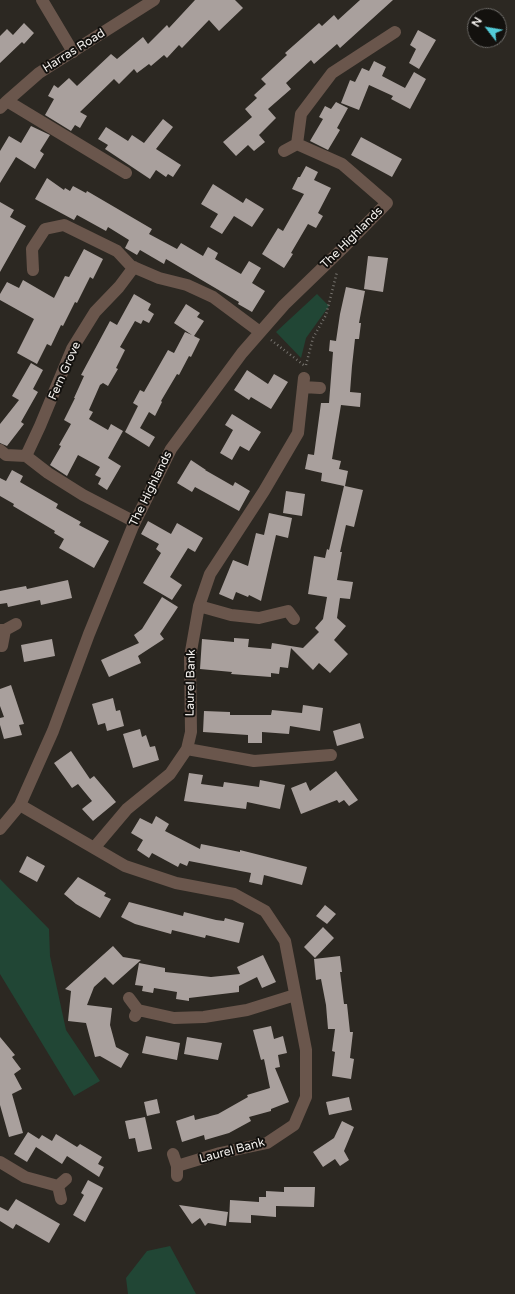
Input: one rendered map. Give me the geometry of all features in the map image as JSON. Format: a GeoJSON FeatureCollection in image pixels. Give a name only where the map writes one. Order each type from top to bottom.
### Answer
{"type":"FeatureCollection","features":[{"type":"Feature","properties":{"kind":"street"},"geometry":{"type":"LineString","coordinates":[[42,0],[72,52]]}},
{"type":"Feature","properties":{"kind":"street","name":"Harras Road"},"geometry":{"type":"LineString","coordinates":[[3,105],[39,73],[154,0]]}},
{"type":"Feature","properties":{"kind":"street"},"geometry":{"type":"LineString","coordinates":[[284,151],[298,144],[301,114],[332,74],[395,32]]}},
{"type":"Feature","properties":{"kind":"street"},"geometry":{"type":"LineString","coordinates":[[3,105],[126,173]]}},
{"type":"Feature","properties":{"kind":"street","name":"The Highlands"},"geometry":{"type":"LineString","coordinates":[[0,829],[20,805],[52,731],[89,634],[135,522],[171,449],[242,353],[260,332],[284,305],[387,203],[342,164],[298,144]]}},
{"type":"Feature","properties":{"kind":"street"},"geometry":{"type":"LineString","coordinates":[[33,270],[32,250],[45,229],[64,225],[116,251],[131,266],[159,278],[187,285],[213,297],[260,332]]}},
{"type":"Feature","properties":{"kind":"street","name":"Fern Grove"},"geometry":{"type":"LineString","coordinates":[[26,456],[46,414],[72,349],[95,312],[119,287],[134,267]]}},
{"type":"Feature","properties":{"kind":"street"},"geometry":{"type":"LineString","coordinates":[[304,377],[320,388]]}},
{"type":"Feature","properties":{"kind":"street","name":"Laurel Bank"},"geometry":{"type":"LineString","coordinates":[[94,848],[127,809],[170,774],[188,749],[191,732],[190,657],[199,606],[210,574],[264,491],[298,433],[304,377]]}},
{"type":"Feature","properties":{"kind":"street"},"geometry":{"type":"LineString","coordinates":[[0,450],[6,455],[26,456],[48,473],[83,495],[135,522]]}},
{"type":"Feature","properties":{"kind":"street"},"geometry":{"type":"LineString","coordinates":[[199,606],[231,615],[259,618],[288,611],[294,618]]}},
{"type":"Feature","properties":{"kind":"street"},"geometry":{"type":"LineString","coordinates":[[2,646],[2,630],[16,624]]}},
{"type":"Feature","properties":{"kind":"street"},"geometry":{"type":"LineString","coordinates":[[188,749],[254,761],[331,755]]}},
{"type":"Feature","properties":{"kind":"street","name":"Laurel Bank"},"geometry":{"type":"LineString","coordinates":[[20,805],[125,866],[176,883],[234,894],[265,911],[285,940],[306,1050],[306,1098],[294,1125],[267,1143],[220,1153],[177,1171],[172,1154]]}},
{"type":"Feature","properties":{"kind":"street"},"geometry":{"type":"LineString","coordinates":[[129,998],[137,1013],[174,1018],[204,1017],[247,1010],[295,995]]}},
{"type":"Feature","properties":{"kind":"street"},"geometry":{"type":"LineString","coordinates":[[0,1162],[25,1177],[62,1183],[61,1198]]}},
{"type":"Feature","properties":{"kind":"path"},"geometry":{"type":"LineString","coordinates":[[304,377],[313,338],[326,315],[338,268]]}},
{"type":"Feature","properties":{"kind":"path"},"geometry":{"type":"LineString","coordinates":[[260,332],[304,377]]}},
{"type":"Feature","properties":{"kind":"green space"},"geometry":{"type":"Polygon","coordinates":[[[317,294],[329,306],[306,338],[301,358],[276,332],[317,294]]]}},
{"type":"Feature","properties":{"kind":"green space"},"geometry":{"type":"Polygon","coordinates":[[[0,879],[49,929],[50,956],[66,1030],[100,1081],[74,1096],[0,974],[0,879]]]}},
{"type":"Feature","properties":{"kind":"green space"},"geometry":{"type":"Polygon","coordinates":[[[170,1246],[196,1294],[128,1294],[126,1278],[147,1251],[170,1246]]]}},
{"type":"Feature","properties":{"kind":"building"},"geometry":{"type":"Polygon","coordinates":[[[195,0],[235,0],[243,8],[219,31],[209,20],[182,48],[179,45],[167,58],[164,55],[151,66],[149,64],[137,73],[134,69],[119,84],[114,79],[80,112],[87,116],[80,128],[75,125],[71,131],[45,115],[54,99],[48,96],[54,85],[58,88],[69,78],[77,86],[111,54],[117,59],[143,37],[148,44],[167,25],[169,28],[195,0]]]}},
{"type":"Feature","properties":{"kind":"building"},"geometry":{"type":"Polygon","coordinates":[[[360,0],[393,0],[340,48],[337,44],[314,64],[311,60],[286,83],[291,89],[268,109],[276,118],[259,135],[265,142],[254,151],[248,145],[236,156],[223,142],[252,117],[245,109],[257,98],[254,95],[266,84],[261,79],[287,55],[285,53],[319,23],[322,26],[334,15],[338,20],[360,0]]]}},
{"type":"Feature","properties":{"kind":"building"},"geometry":{"type":"Polygon","coordinates":[[[24,23],[34,33],[24,44],[22,42],[0,63],[0,36],[7,29],[13,35],[24,23]]]}},
{"type":"Feature","properties":{"kind":"building"},"geometry":{"type":"Polygon","coordinates":[[[418,30],[436,40],[419,69],[409,63],[416,49],[410,45],[418,30]]]}},
{"type":"Feature","properties":{"kind":"building"},"geometry":{"type":"Polygon","coordinates":[[[374,61],[386,67],[382,76],[405,88],[414,72],[426,79],[410,109],[391,99],[393,96],[369,85],[359,110],[341,103],[350,80],[355,82],[362,68],[369,71],[374,61]]]}},
{"type":"Feature","properties":{"kind":"building"},"geometry":{"type":"Polygon","coordinates":[[[336,102],[348,108],[337,128],[340,130],[328,150],[310,141],[323,119],[319,117],[325,106],[331,109],[336,102]]]}},
{"type":"Feature","properties":{"kind":"building"},"geometry":{"type":"Polygon","coordinates":[[[163,119],[173,127],[156,149],[181,165],[173,177],[168,174],[166,177],[156,170],[150,179],[105,149],[108,145],[98,139],[106,127],[128,141],[132,135],[144,143],[163,119]]]}},
{"type":"Feature","properties":{"kind":"building"},"geometry":{"type":"Polygon","coordinates":[[[31,126],[50,135],[40,151],[44,154],[35,169],[16,157],[0,183],[0,151],[9,136],[21,143],[31,126]]]}},
{"type":"Feature","properties":{"kind":"building"},"geometry":{"type":"Polygon","coordinates":[[[361,137],[402,159],[392,177],[351,155],[361,137]]]}},
{"type":"Feature","properties":{"kind":"building"},"geometry":{"type":"Polygon","coordinates":[[[306,166],[318,172],[314,180],[331,188],[318,213],[323,216],[316,228],[308,224],[284,268],[262,254],[278,228],[283,231],[304,194],[292,189],[306,166]]]}},
{"type":"Feature","properties":{"kind":"building"},"geometry":{"type":"Polygon","coordinates":[[[47,178],[64,190],[65,188],[70,191],[73,186],[86,193],[87,191],[152,229],[149,234],[177,249],[181,243],[203,256],[208,247],[218,253],[215,259],[241,274],[249,261],[261,268],[252,283],[265,291],[252,312],[238,304],[239,302],[166,259],[164,264],[140,250],[137,255],[125,248],[129,240],[108,227],[106,231],[77,215],[74,220],[35,199],[47,178]]]}},
{"type":"Feature","properties":{"kind":"building"},"geometry":{"type":"Polygon","coordinates":[[[213,184],[243,203],[246,198],[264,209],[252,227],[234,216],[222,234],[210,227],[218,214],[201,204],[213,184]]]}},
{"type":"Feature","properties":{"kind":"building"},"geometry":{"type":"Polygon","coordinates":[[[0,202],[14,210],[10,217],[26,226],[0,272],[0,202]]]}},
{"type":"Feature","properties":{"kind":"building"},"geometry":{"type":"Polygon","coordinates":[[[84,249],[103,259],[93,279],[90,277],[77,303],[75,302],[63,326],[61,325],[51,346],[47,344],[37,364],[17,353],[34,319],[0,300],[0,294],[7,282],[19,288],[23,280],[54,298],[65,276],[69,277],[84,249]]]}},
{"type":"Feature","properties":{"kind":"building"},"geometry":{"type":"Polygon","coordinates":[[[368,256],[388,258],[383,292],[364,289],[368,256]]]}},
{"type":"Feature","properties":{"kind":"building"},"geometry":{"type":"Polygon","coordinates":[[[346,287],[365,291],[359,323],[361,323],[359,339],[355,339],[350,392],[361,393],[360,407],[341,405],[332,459],[341,461],[339,469],[348,471],[345,486],[363,490],[354,527],[346,525],[340,552],[342,552],[337,580],[353,582],[350,599],[340,598],[337,618],[346,626],[334,640],[348,654],[330,673],[319,663],[313,670],[291,648],[288,668],[280,667],[279,674],[271,673],[271,677],[231,674],[232,672],[200,669],[202,639],[234,642],[234,638],[249,639],[248,647],[271,649],[272,643],[303,648],[319,632],[315,628],[323,619],[327,597],[308,594],[314,556],[325,558],[327,549],[329,550],[344,486],[321,481],[322,473],[305,469],[308,454],[314,455],[321,403],[329,403],[333,352],[329,351],[330,340],[336,341],[346,287]]]}},
{"type":"Feature","properties":{"kind":"building"},"geometry":{"type":"Polygon","coordinates":[[[134,294],[151,304],[148,310],[154,314],[149,323],[143,320],[141,324],[135,321],[120,347],[125,350],[116,368],[118,369],[108,386],[103,383],[100,385],[89,410],[93,412],[89,419],[108,430],[111,424],[123,431],[108,458],[121,466],[107,490],[98,484],[101,478],[95,475],[100,467],[78,455],[67,476],[50,465],[71,424],[64,420],[84,376],[81,375],[110,321],[117,325],[134,294]]]}},
{"type":"Feature","properties":{"kind":"building"},"geometry":{"type":"Polygon","coordinates":[[[186,304],[200,313],[197,317],[204,321],[194,336],[200,339],[191,357],[189,356],[179,375],[177,374],[161,401],[162,402],[155,416],[149,412],[140,428],[155,437],[149,447],[125,432],[138,406],[133,403],[140,390],[144,392],[168,350],[174,353],[185,332],[192,335],[174,323],[186,304]]]}},
{"type":"Feature","properties":{"kind":"building"},"geometry":{"type":"Polygon","coordinates":[[[31,363],[43,370],[33,389],[38,392],[21,422],[24,424],[7,446],[0,443],[0,424],[19,400],[12,396],[31,363]]]}},
{"type":"Feature","properties":{"kind":"building"},"geometry":{"type":"Polygon","coordinates":[[[247,370],[268,384],[274,374],[288,382],[271,409],[251,397],[249,400],[234,390],[247,370]]]}},
{"type":"Feature","properties":{"kind":"building"},"geometry":{"type":"Polygon","coordinates":[[[232,414],[261,432],[249,451],[240,446],[232,460],[220,453],[233,430],[225,425],[232,414]]]}},
{"type":"Feature","properties":{"kind":"building"},"geometry":{"type":"Polygon","coordinates":[[[191,460],[233,486],[235,482],[250,491],[239,511],[195,487],[192,492],[177,483],[191,460]]]}},
{"type":"Feature","properties":{"kind":"building"},"geometry":{"type":"Polygon","coordinates":[[[12,470],[23,476],[20,482],[58,504],[56,508],[81,522],[79,525],[109,541],[94,568],[59,548],[64,539],[54,533],[55,531],[13,506],[14,504],[0,496],[0,478],[6,481],[12,470]]]}},
{"type":"Feature","properties":{"kind":"building"},"geometry":{"type":"Polygon","coordinates":[[[286,491],[305,494],[302,516],[283,513],[286,491]]]}},
{"type":"Feature","properties":{"kind":"building"},"geometry":{"type":"Polygon","coordinates":[[[269,513],[292,518],[288,538],[276,535],[261,601],[249,595],[248,597],[236,592],[233,600],[219,594],[233,560],[248,566],[256,533],[264,535],[269,513]]]}},
{"type":"Feature","properties":{"kind":"building"},"geometry":{"type":"Polygon","coordinates":[[[148,521],[171,534],[177,523],[203,538],[195,552],[188,548],[170,577],[182,585],[172,600],[143,583],[161,553],[156,549],[159,544],[141,534],[148,521]]]}},
{"type":"Feature","properties":{"kind":"building"},"geometry":{"type":"Polygon","coordinates":[[[68,580],[72,598],[41,605],[40,600],[8,607],[7,603],[0,604],[0,591],[26,586],[27,589],[68,580]]]}},
{"type":"Feature","properties":{"kind":"building"},"geometry":{"type":"Polygon","coordinates":[[[162,597],[178,607],[160,634],[164,639],[138,656],[141,663],[109,677],[101,660],[139,643],[134,635],[142,629],[162,597]]]}},
{"type":"Feature","properties":{"kind":"building"},"geometry":{"type":"Polygon","coordinates":[[[52,639],[55,656],[24,662],[21,645],[52,639]]]}},
{"type":"Feature","properties":{"kind":"building"},"geometry":{"type":"Polygon","coordinates":[[[11,685],[24,724],[19,725],[22,735],[4,739],[0,725],[0,718],[4,717],[0,706],[0,689],[11,685]]]}},
{"type":"Feature","properties":{"kind":"building"},"geometry":{"type":"Polygon","coordinates":[[[113,698],[116,711],[120,710],[124,726],[107,731],[105,723],[98,725],[92,704],[113,698]]]}},
{"type":"Feature","properties":{"kind":"building"},"geometry":{"type":"Polygon","coordinates":[[[303,705],[323,708],[320,731],[290,726],[289,734],[262,732],[262,743],[248,743],[248,735],[203,732],[204,711],[230,712],[230,715],[271,715],[272,710],[302,713],[303,705]]]}},
{"type":"Feature","properties":{"kind":"building"},"geometry":{"type":"Polygon","coordinates":[[[360,723],[364,738],[337,746],[333,731],[360,723]]]}},
{"type":"Feature","properties":{"kind":"building"},"geometry":{"type":"Polygon","coordinates":[[[140,729],[142,737],[146,735],[150,747],[155,746],[159,760],[133,768],[123,734],[140,729]]]}},
{"type":"Feature","properties":{"kind":"building"},"geometry":{"type":"Polygon","coordinates":[[[71,751],[90,779],[94,776],[116,802],[93,821],[82,809],[92,801],[78,784],[72,788],[54,763],[71,751]]]}},
{"type":"Feature","properties":{"kind":"building"},"geometry":{"type":"Polygon","coordinates":[[[336,771],[358,800],[349,806],[344,800],[339,803],[337,800],[301,814],[291,788],[306,782],[310,791],[336,771]]]}},
{"type":"Feature","properties":{"kind":"building"},"geometry":{"type":"Polygon","coordinates":[[[189,773],[203,775],[201,784],[223,787],[224,782],[259,787],[260,780],[285,785],[280,809],[247,802],[246,809],[184,801],[189,773]]]}},
{"type":"Feature","properties":{"kind":"building"},"geometry":{"type":"Polygon","coordinates":[[[156,816],[169,824],[165,831],[200,849],[201,844],[240,852],[240,850],[307,867],[302,885],[264,875],[262,885],[249,882],[251,873],[189,861],[187,866],[180,863],[178,867],[152,853],[149,858],[137,850],[143,840],[131,833],[140,818],[152,824],[156,816]]]}},
{"type":"Feature","properties":{"kind":"building"},"geometry":{"type":"Polygon","coordinates":[[[27,856],[45,866],[37,882],[19,872],[27,856]]]}},
{"type":"Feature","properties":{"kind":"building"},"geometry":{"type":"Polygon","coordinates":[[[78,877],[106,893],[104,896],[111,899],[100,918],[76,904],[64,894],[78,877]]]}},
{"type":"Feature","properties":{"kind":"building"},"geometry":{"type":"Polygon","coordinates":[[[129,902],[183,916],[184,912],[216,920],[224,921],[225,918],[244,923],[239,943],[206,935],[205,938],[172,930],[171,934],[135,924],[121,917],[129,902]]]}},
{"type":"Feature","properties":{"kind":"building"},"geometry":{"type":"Polygon","coordinates":[[[325,905],[336,914],[327,924],[316,916],[325,905]]]}},
{"type":"Feature","properties":{"kind":"building"},"geometry":{"type":"Polygon","coordinates":[[[323,927],[334,938],[315,958],[304,947],[323,927]]]}},
{"type":"Feature","properties":{"kind":"building"},"geometry":{"type":"Polygon","coordinates":[[[113,946],[123,957],[141,960],[113,985],[105,977],[94,987],[87,1005],[112,1008],[110,1025],[116,1047],[129,1054],[121,1068],[100,1056],[95,1057],[86,1023],[68,1021],[71,991],[65,989],[113,946]]]}},
{"type":"Feature","properties":{"kind":"building"},"geometry":{"type":"Polygon","coordinates":[[[263,955],[276,982],[262,988],[257,977],[239,986],[239,992],[189,998],[189,1001],[176,999],[177,992],[154,988],[153,993],[142,991],[143,986],[135,985],[139,963],[165,968],[165,972],[211,977],[240,974],[237,967],[263,955]]]}},
{"type":"Feature","properties":{"kind":"building"},"geometry":{"type":"Polygon","coordinates":[[[340,956],[342,972],[340,972],[344,1004],[347,1004],[350,1032],[353,1032],[350,1058],[354,1059],[351,1079],[332,1076],[335,1052],[332,1051],[335,1029],[328,1029],[326,1005],[321,979],[316,980],[314,959],[340,956]]]}},
{"type":"Feature","properties":{"kind":"building"},"geometry":{"type":"Polygon","coordinates":[[[271,1026],[274,1039],[283,1036],[287,1053],[278,1055],[280,1067],[275,1068],[289,1102],[271,1109],[271,1111],[249,1117],[251,1121],[229,1133],[205,1140],[204,1135],[182,1142],[176,1121],[194,1115],[195,1120],[218,1114],[248,1097],[247,1095],[270,1088],[264,1059],[261,1060],[253,1030],[271,1026]]]}},
{"type":"Feature","properties":{"kind":"building"},"geometry":{"type":"Polygon","coordinates":[[[146,1036],[180,1043],[177,1060],[142,1053],[146,1036]]]}},
{"type":"Feature","properties":{"kind":"building"},"geometry":{"type":"Polygon","coordinates":[[[0,1037],[15,1055],[12,1057],[21,1069],[14,1074],[22,1089],[12,1094],[23,1133],[9,1137],[0,1105],[0,1037]]]}},
{"type":"Feature","properties":{"kind":"building"},"geometry":{"type":"Polygon","coordinates":[[[187,1037],[222,1043],[218,1060],[184,1054],[187,1037]]]}},
{"type":"Feature","properties":{"kind":"building"},"geometry":{"type":"Polygon","coordinates":[[[349,1097],[352,1110],[329,1115],[326,1102],[349,1097]]]}},
{"type":"Feature","properties":{"kind":"building"},"geometry":{"type":"Polygon","coordinates":[[[157,1099],[160,1113],[147,1116],[144,1102],[157,1099]]]}},
{"type":"Feature","properties":{"kind":"building"},"geometry":{"type":"Polygon","coordinates":[[[145,1117],[152,1149],[138,1152],[135,1138],[129,1139],[125,1121],[145,1117]]]}},
{"type":"Feature","properties":{"kind":"building"},"geometry":{"type":"Polygon","coordinates":[[[342,1121],[354,1127],[344,1151],[349,1160],[340,1166],[335,1159],[323,1167],[313,1152],[334,1138],[342,1121]]]}},
{"type":"Feature","properties":{"kind":"building"},"geometry":{"type":"Polygon","coordinates":[[[28,1132],[39,1139],[42,1135],[52,1141],[56,1134],[77,1147],[80,1144],[102,1157],[98,1164],[104,1167],[99,1177],[67,1156],[62,1164],[36,1147],[27,1162],[14,1154],[28,1132]]]}},
{"type":"Feature","properties":{"kind":"building"},"geometry":{"type":"Polygon","coordinates":[[[88,1180],[103,1188],[85,1222],[73,1215],[84,1195],[81,1193],[88,1180]]]}},
{"type":"Feature","properties":{"kind":"building"},"geometry":{"type":"Polygon","coordinates":[[[284,1187],[315,1187],[314,1207],[276,1206],[276,1217],[251,1215],[251,1223],[229,1222],[230,1200],[259,1202],[259,1197],[266,1197],[266,1191],[284,1192],[284,1187]]]}},
{"type":"Feature","properties":{"kind":"building"},"geometry":{"type":"Polygon","coordinates":[[[16,1199],[60,1224],[49,1243],[16,1224],[13,1229],[0,1221],[0,1207],[8,1211],[16,1199]]]}},
{"type":"Feature","properties":{"kind":"building"},"geometry":{"type":"Polygon","coordinates":[[[179,1205],[228,1212],[226,1226],[208,1223],[205,1226],[200,1218],[192,1224],[179,1205]]]}}]}
